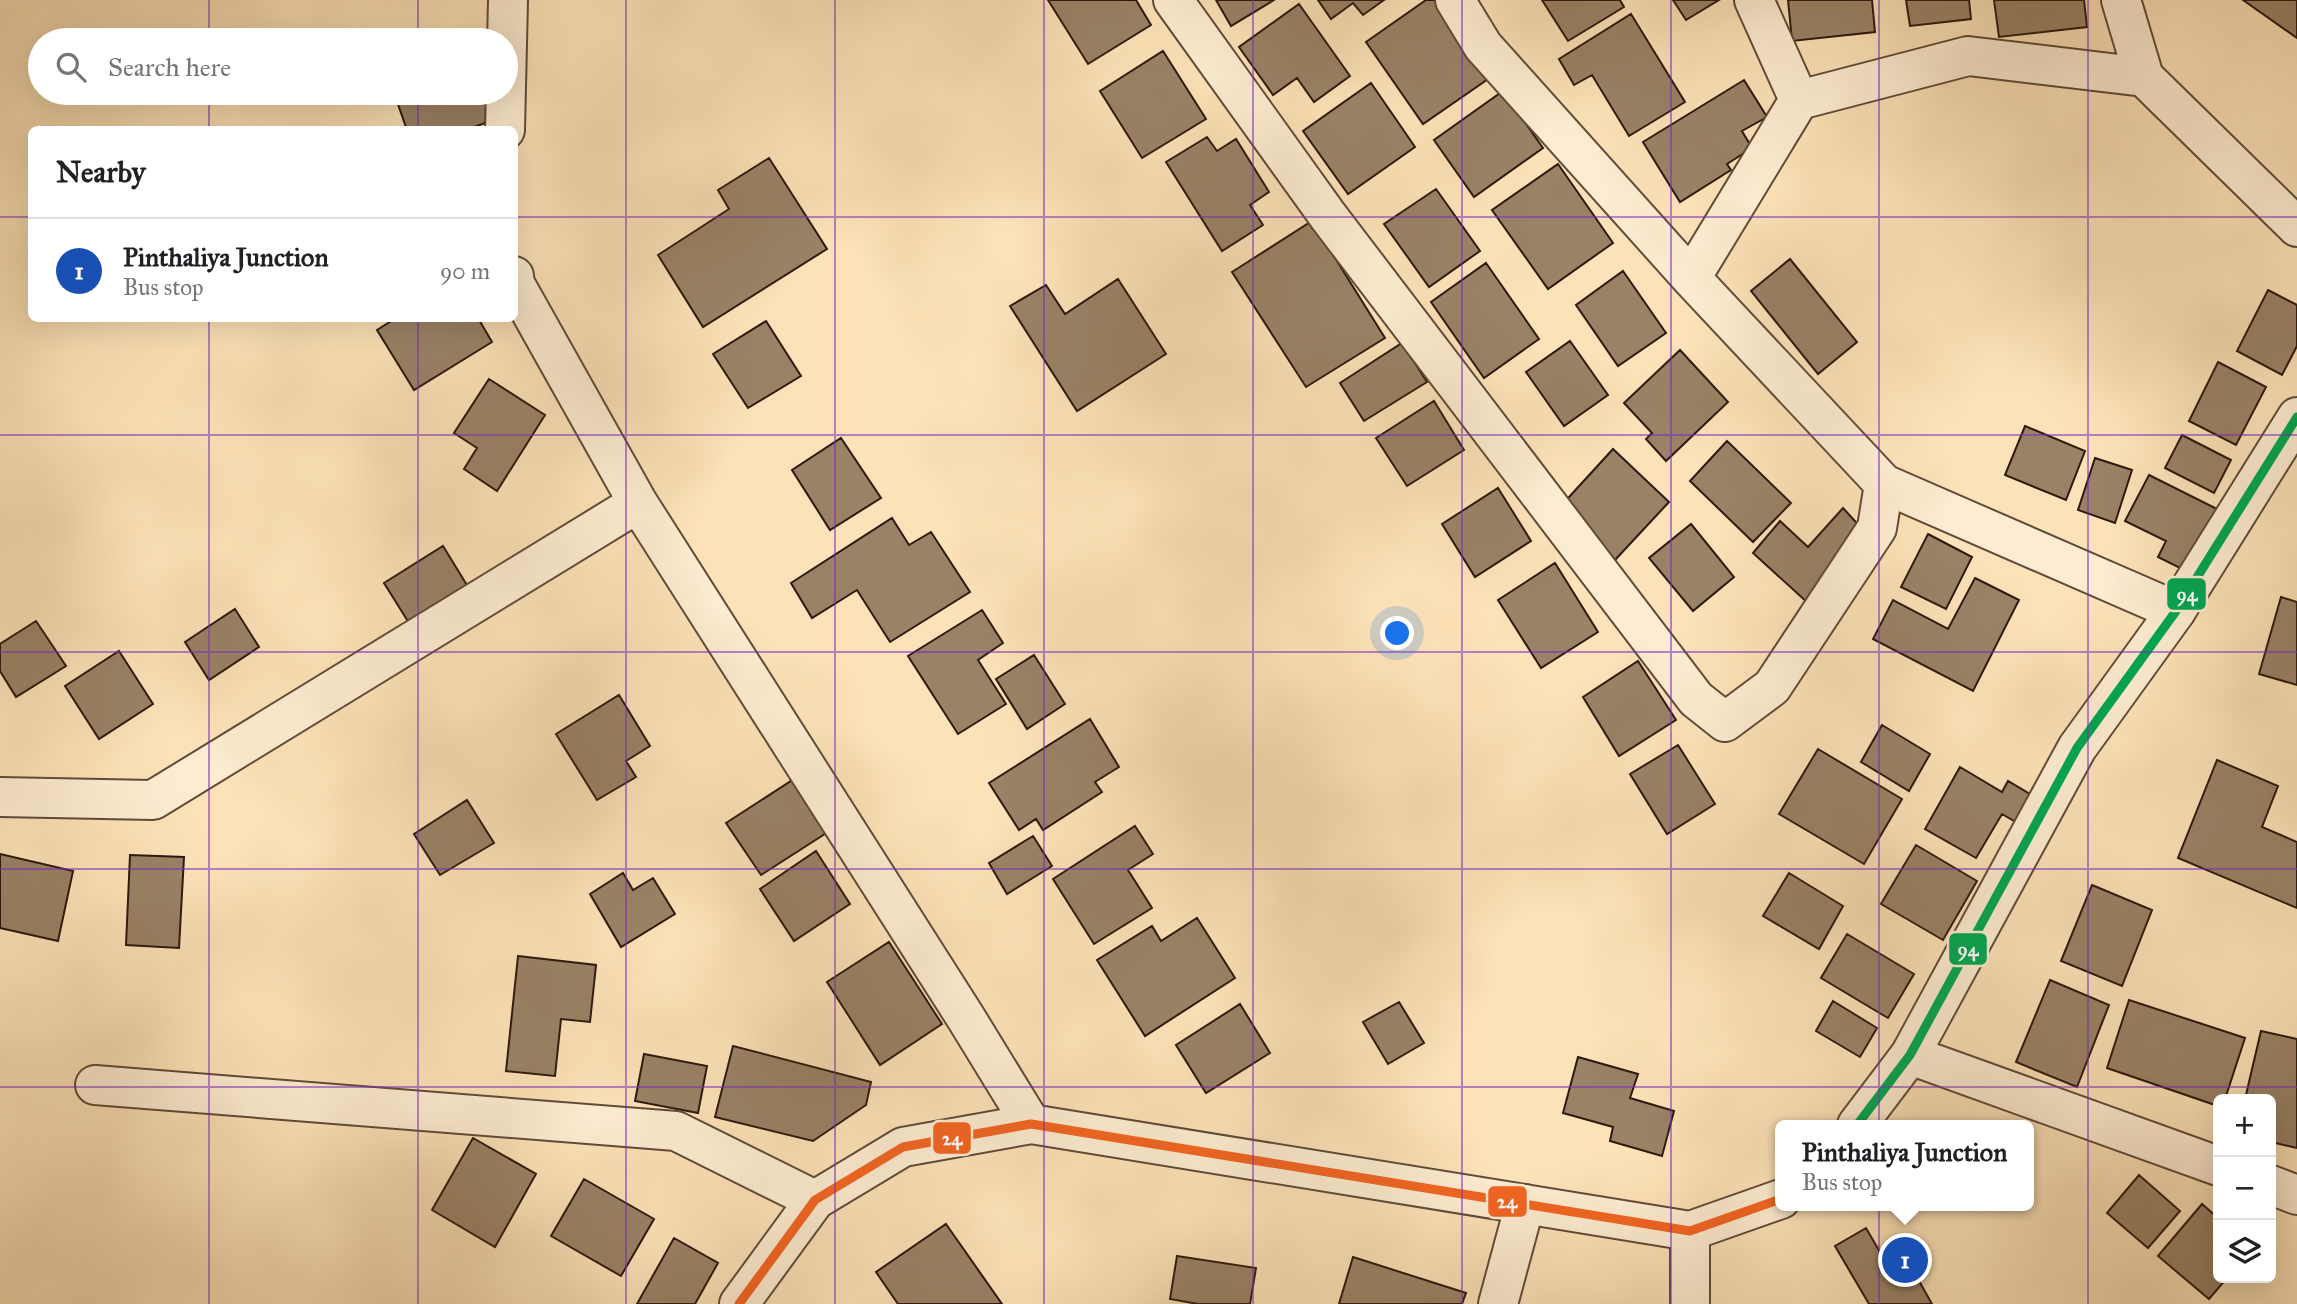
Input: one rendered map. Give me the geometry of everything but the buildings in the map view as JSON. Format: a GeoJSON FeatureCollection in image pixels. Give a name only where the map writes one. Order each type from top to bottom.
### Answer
{"type":"FeatureCollection","features":[{"type":"Feature","properties":{"kind":"street"},"geometry":{"type":"LineString","coordinates":[[507,28],[508,0]]}},
{"type":"Feature","properties":{"kind":"street"},"geometry":{"type":"LineString","coordinates":[[1173,0],[1328,216],[1671,667],[1696,699],[1725,722],[1772,687],[1877,528],[1884,484]]}},
{"type":"Feature","properties":{"kind":"street"},"geometry":{"type":"LineString","coordinates":[[1455,0],[1483,46],[1691,278],[1884,484],[2176,611]]}},
{"type":"Feature","properties":{"kind":"street"},"geometry":{"type":"LineString","coordinates":[[1754,0],[1799,100]]}},
{"type":"Feature","properties":{"kind":"street"},"geometry":{"type":"LineString","coordinates":[[2121,0],[2144,77],[2297,227]]}},
{"type":"Feature","properties":{"kind":"street"},"geometry":{"type":"LineString","coordinates":[[1691,278],[1799,100],[1968,56],[2144,77]]}},
{"type":"Feature","properties":{"kind":"street"},"geometry":{"type":"LineString","coordinates":[[505,126],[506,105]]}},
{"type":"Feature","properties":{"kind":"street"},"geometry":{"type":"LineString","coordinates":[[518,289],[638,503],[1031,1124]]}},
{"type":"Feature","properties":{"kind":"street"},"geometry":{"type":"LineString","coordinates":[[1861,1120],[1910,1055],[2077,748],[2176,611],[2297,417]]}},
{"type":"Feature","properties":{"kind":"street"},"geometry":{"type":"LineString","coordinates":[[0,797],[153,800],[638,503]]}},
{"type":"Feature","properties":{"kind":"street"},"geometry":{"type":"LineString","coordinates":[[1910,1055],[2213,1164]]}},
{"type":"Feature","properties":{"kind":"street"},"geometry":{"type":"LineString","coordinates":[[95,1084],[676,1131],[816,1200]]}},
{"type":"Feature","properties":{"kind":"street"},"geometry":{"type":"LineString","coordinates":[[739,1304],[816,1200],[903,1147],[1031,1124],[1690,1231],[1775,1201]]}},
{"type":"Feature","properties":{"kind":"street"},"geometry":{"type":"LineString","coordinates":[[2276,1187],[2297,1195]]}},
{"type":"Feature","properties":{"kind":"street"},"geometry":{"type":"LineString","coordinates":[[1498,1304],[1525,1204]]}},
{"type":"Feature","properties":{"kind":"street"},"geometry":{"type":"LineString","coordinates":[[1690,1231],[1690,1304]]}},
{"type":"Feature","properties":{"kind":"transit line","name":"94"},"geometry":{"type":"LineString","coordinates":[[1861,1120],[1910,1055],[2077,748],[2176,611],[2297,417]]}},
{"type":"Feature","properties":{"kind":"transit line","name":"24"},"geometry":{"type":"LineString","coordinates":[[739,1304],[815,1200],[903,1147],[1031,1124],[1690,1231],[1775,1201]]}},
{"type":"Feature","properties":{"kind":"place","name":"Pinthaliya Junction"},"geometry":{"type":"Point","coordinates":[1905,1260]}}]}
